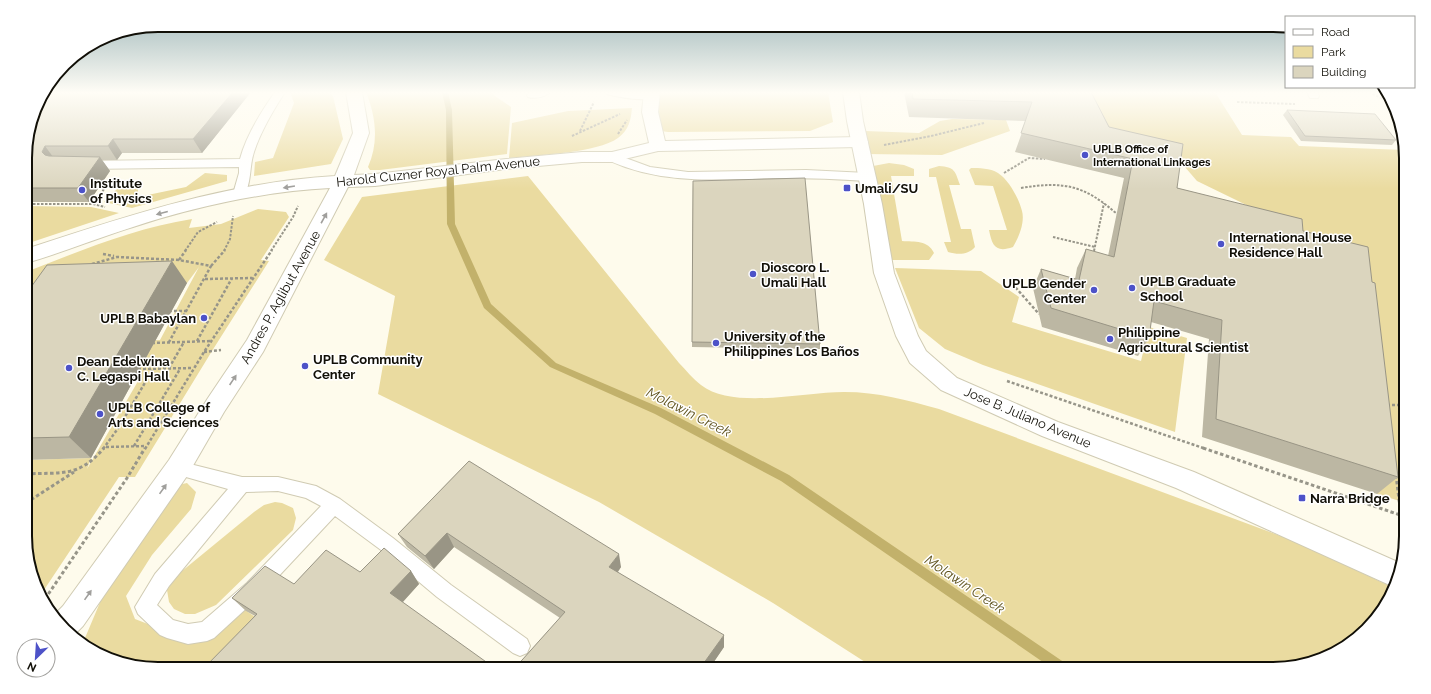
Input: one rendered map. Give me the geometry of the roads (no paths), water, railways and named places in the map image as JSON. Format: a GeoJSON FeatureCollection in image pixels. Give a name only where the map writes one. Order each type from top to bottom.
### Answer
{"type":"FeatureCollection","features":[{"type":"Feature","properties":{"kind":"street","name":"Andres P. Aglibut Avenue"},"geometry":{"type":"LineString","coordinates":[[67,622],[73,616],[178,468],[216,405],[255,346],[342,182],[361,133],[360,124]]}},
{"type":"Feature","properties":{"kind":"street"},"geometry":{"type":"LineString","coordinates":[[653,124],[658,146]]}},
{"type":"Feature","properties":{"kind":"street","name":"Jose B. Juliano Avenue"},"geometry":{"type":"LineString","coordinates":[[856,124],[884,273],[907,336],[918,357],[949,384],[1050,429],[1185,480],[1393,573]]}},
{"type":"Feature","properties":{"kind":"street","name":"Harold Cuzner Royal Palm Avenue"},"geometry":{"type":"LineString","coordinates":[[32,254],[127,222],[185,206],[239,194],[314,183],[375,180],[506,164],[582,157],[612,157],[658,146],[859,146]]}},
{"type":"Feature","properties":{"kind":"lane"},"geometry":{"type":"LineString","coordinates":[[239,194],[245,173],[245,163],[248,151],[261,124]]}},
{"type":"Feature","properties":{"kind":"lane"},"geometry":{"type":"LineString","coordinates":[[612,157],[632,166],[668,174],[688,176],[806,174],[867,177]]}},
{"type":"Feature","properties":{"kind":"lane"},"geometry":{"type":"LineString","coordinates":[[75,165],[121,166],[245,163]]}},
{"type":"Feature","properties":{"kind":"lane"},"geometry":{"type":"LineString","coordinates":[[178,468],[242,485],[278,484],[310,491],[334,505],[387,544],[444,591],[520,646]]}},
{"type":"Feature","properties":{"kind":"lane"},"geometry":{"type":"LineString","coordinates":[[242,485],[162,580],[145,607],[167,628],[188,634],[206,631],[254,589],[334,505]]}},
{"type":"Feature","properties":{"kind":"waterway","name":"Molawin Creek"},"geometry":{"type":"LineString","coordinates":[[449,124],[451,224],[487,306],[553,365],[658,411],[785,478],[1054,662]]}},
{"type":"Feature","properties":{"kind":"place","name":"UPLB Office of International Linkages"},"geometry":{"type":"Point","coordinates":[1085,155]}},
{"type":"Feature","properties":{"kind":"place","name":"Umali/SU"},"geometry":{"type":"Point","coordinates":[847,188]}},
{"type":"Feature","properties":{"kind":"place","name":"Institute of Physics"},"geometry":{"type":"Point","coordinates":[82,190]}},
{"type":"Feature","properties":{"kind":"place","name":"International House Residence Hall"},"geometry":{"type":"Point","coordinates":[1221,244]}},
{"type":"Feature","properties":{"kind":"place","name":"Dioscoro L. Umali Hall"},"geometry":{"type":"Point","coordinates":[753,274]}},
{"type":"Feature","properties":{"kind":"place","name":"UPLB Graduate School"},"geometry":{"type":"Point","coordinates":[1132,288]}},
{"type":"Feature","properties":{"kind":"place","name":"UPLB Gender Center"},"geometry":{"type":"Point","coordinates":[1094,290]}},
{"type":"Feature","properties":{"kind":"place","name":"UPLB Babaylan"},"geometry":{"type":"Point","coordinates":[204,318]}},
{"type":"Feature","properties":{"kind":"place","name":"Philippine Agricultural Scientist"},"geometry":{"type":"Point","coordinates":[1110,339]}},
{"type":"Feature","properties":{"kind":"place","name":"University of the Philippines Los Baños"},"geometry":{"type":"Point","coordinates":[716,343]}},
{"type":"Feature","properties":{"kind":"place","name":"UPLB Community Center"},"geometry":{"type":"Point","coordinates":[305,366]}},
{"type":"Feature","properties":{"kind":"place","name":"Dean Edelwina C. Legaspi Hall"},"geometry":{"type":"Point","coordinates":[69,368]}},
{"type":"Feature","properties":{"kind":"place","name":"UPLB College of Arts and Sciences"},"geometry":{"type":"Point","coordinates":[100,414]}},
{"type":"Feature","properties":{"kind":"place","name":"Narra Bridge"},"geometry":{"type":"Point","coordinates":[1302,498]}}]}
